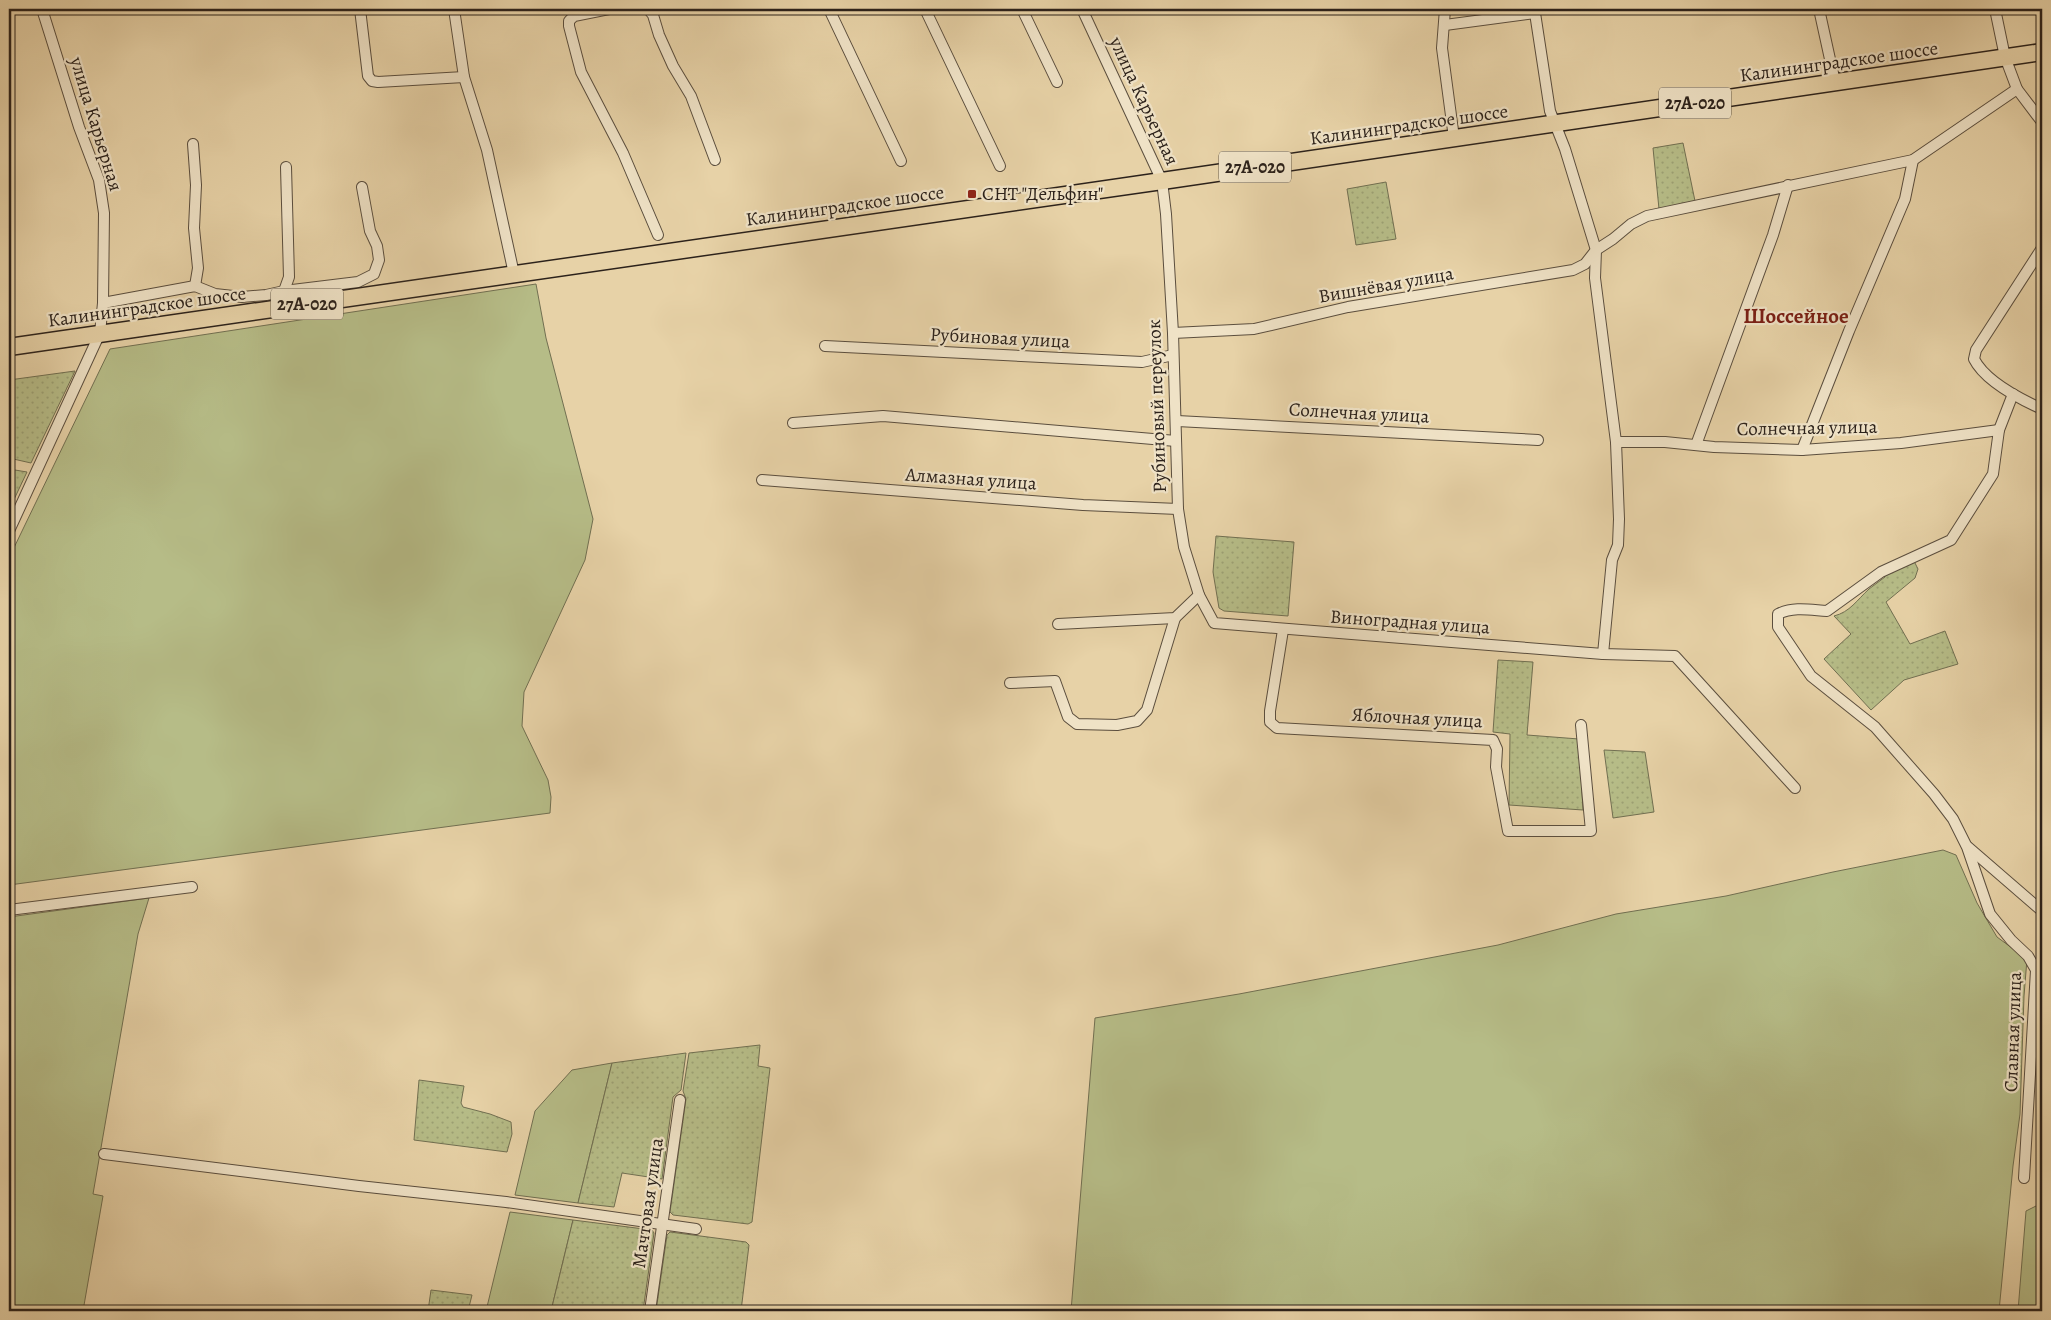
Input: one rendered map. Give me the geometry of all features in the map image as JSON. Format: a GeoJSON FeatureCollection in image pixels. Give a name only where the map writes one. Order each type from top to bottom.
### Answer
{"type":"FeatureCollection","features":[{"type":"Feature","properties":{"kind":"main road","name":"Калининградское шоссе"},"geometry":{"type":"LineString","coordinates":[[9,347],[2042,52]]}},
{"type":"Feature","properties":{"kind":"street","name":"улица Карьерная"},"geometry":{"type":"LineString","coordinates":[[9,531],[100,333],[103,303],[104,213],[99,180],[79,127],[42,9]]}},
{"type":"Feature","properties":{"kind":"street"},"geometry":{"type":"LineString","coordinates":[[360,9],[368,76],[372,81],[464,77]]}},
{"type":"Feature","properties":{"kind":"street"},"geometry":{"type":"LineString","coordinates":[[454,9],[464,77],[487,150],[514,274]]}},
{"type":"Feature","properties":{"kind":"street"},"geometry":{"type":"LineString","coordinates":[[608,9],[574,16],[569,20],[569,26],[582,72],[623,153],[658,235]]}},
{"type":"Feature","properties":{"kind":"street"},"geometry":{"type":"LineString","coordinates":[[648,9],[653,16],[673,66],[691,96],[715,160]]}},
{"type":"Feature","properties":{"kind":"street"},"geometry":{"type":"LineString","coordinates":[[829,9],[901,161]]}},
{"type":"Feature","properties":{"kind":"street"},"geometry":{"type":"LineString","coordinates":[[925,9],[1000,166]]}},
{"type":"Feature","properties":{"kind":"street"},"geometry":{"type":"LineString","coordinates":[[1022,9],[1057,82]]}},
{"type":"Feature","properties":{"kind":"street","name":"улица Карьерная"},"geometry":{"type":"LineString","coordinates":[[1082,9],[1162,181]]}},
{"type":"Feature","properties":{"kind":"street"},"geometry":{"type":"LineString","coordinates":[[1445,9],[1442,48],[1454,138]]}},
{"type":"Feature","properties":{"kind":"street"},"geometry":{"type":"LineString","coordinates":[[1819,9],[1835,82]]}},
{"type":"Feature","properties":{"kind":"street"},"geometry":{"type":"LineString","coordinates":[[1995,9],[2004,57],[2017,88],[2042,122]]}},
{"type":"Feature","properties":{"kind":"street"},"geometry":{"type":"LineString","coordinates":[[1445,25],[1535,11],[1550,111],[1565,149],[1596,250],[1596,278],[1616,442],[1619,520],[1618,545],[1612,560],[1603,654]]}},
{"type":"Feature","properties":{"kind":"street"},"geometry":{"type":"LineString","coordinates":[[1802,450],[1848,330],[1905,199],[1913,160],[2017,88]]}},
{"type":"Feature","properties":{"kind":"street"},"geometry":{"type":"LineString","coordinates":[[193,144],[196,185],[194,228],[198,268],[195,286]]}},
{"type":"Feature","properties":{"kind":"street","name":"Вишнёвая улица"},"geometry":{"type":"LineString","coordinates":[[1173,334],[1254,329],[1348,307],[1573,270],[1586,264],[1596,250],[1631,224],[1647,216],[1913,160]]}},
{"type":"Feature","properties":{"kind":"street"},"geometry":{"type":"LineString","coordinates":[[284,291],[289,277],[286,168]]}},
{"type":"Feature","properties":{"kind":"street","name":"Рубиновый переулок"},"geometry":{"type":"LineString","coordinates":[[1162,181],[1166,214],[1173,334],[1177,421],[1178,509],[1184,547],[1199,595],[1214,624]]}},
{"type":"Feature","properties":{"kind":"street"},"geometry":{"type":"LineString","coordinates":[[1696,445],[1773,235],[1788,185]]}},
{"type":"Feature","properties":{"kind":"street"},"geometry":{"type":"LineString","coordinates":[[103,303],[195,286],[216,294],[242,297],[358,282],[374,274],[379,260],[377,246],[370,231],[362,188]]}},
{"type":"Feature","properties":{"kind":"street"},"geometry":{"type":"LineString","coordinates":[[2042,248],[1976,350],[1974,359],[1978,367],[2013,394],[2042,409]]}},
{"type":"Feature","properties":{"kind":"street","name":"Рубиновая улица"},"geometry":{"type":"LineString","coordinates":[[825,346],[1142,362],[1173,355]]}},
{"type":"Feature","properties":{"kind":"street"},"geometry":{"type":"LineString","coordinates":[[2013,394],[1999,430],[1994,474],[1951,540],[1881,572],[1827,611],[1797,609],[1786,610],[1778,614],[1778,627],[1811,676],[1875,727],[1934,794],[1953,819],[1967,847],[2042,912]]}},
{"type":"Feature","properties":{"kind":"street"},"geometry":{"type":"LineString","coordinates":[[793,423],[883,416],[1176,441]]}},
{"type":"Feature","properties":{"kind":"street","name":"Солнечная улица"},"geometry":{"type":"LineString","coordinates":[[1177,421],[1538,440]]}},
{"type":"Feature","properties":{"kind":"street","name":"Солнечная улица"},"geometry":{"type":"LineString","coordinates":[[1616,442],[1665,442],[1802,450],[1901,443],[1999,430]]}},
{"type":"Feature","properties":{"kind":"street","name":"Алмазная улица"},"geometry":{"type":"LineString","coordinates":[[762,480],[1083,505],[1178,509]]}},
{"type":"Feature","properties":{"kind":"street"},"geometry":{"type":"LineString","coordinates":[[1010,683],[1056,682],[1068,718],[1077,724],[1117,725],[1137,721],[1147,710],[1175,618],[1199,595]]}},
{"type":"Feature","properties":{"kind":"street"},"geometry":{"type":"LineString","coordinates":[[1058,624],[1175,618]]}},
{"type":"Feature","properties":{"kind":"street","name":"Виноградная улица"},"geometry":{"type":"LineString","coordinates":[[1214,624],[1603,654],[1675,656],[1795,788]]}},
{"type":"Feature","properties":{"kind":"street","name":"Яблочная улица"},"geometry":{"type":"LineString","coordinates":[[1283,630],[1270,711],[1270,722],[1278,728],[1493,740],[1497,749],[1496,767],[1508,831],[1591,831],[1581,724]]}},
{"type":"Feature","properties":{"kind":"street","name":"Славная улица"},"geometry":{"type":"LineString","coordinates":[[1967,847],[1990,914],[2010,940],[2028,956],[2036,970],[2024,1178]]}},
{"type":"Feature","properties":{"kind":"street"},"geometry":{"type":"LineString","coordinates":[[9,910],[192,887]]}},
{"type":"Feature","properties":{"kind":"street","name":"Мачтовая улица"},"geometry":{"type":"LineString","coordinates":[[650,1311],[680,1100]]}},
{"type":"Feature","properties":{"kind":"street"},"geometry":{"type":"LineString","coordinates":[[104,1154],[359,1186],[506,1202],[696,1229]]}},
{"type":"Feature","properties":{"kind":"green space"},"geometry":{"type":"Polygon","coordinates":[[[1683,143],[1695,201],[1659,209],[1653,148],[1683,143]]]}},
{"type":"Feature","properties":{"kind":"green space"},"geometry":{"type":"Polygon","coordinates":[[[1386,182],[1396,239],[1356,245],[1347,189],[1386,182]]]}},
{"type":"Feature","properties":{"kind":"green space"},"geometry":{"type":"Polygon","coordinates":[[[536,284],[546,338],[593,519],[585,560],[524,692],[522,726],[548,780],[551,797],[550,813],[9,885],[9,558],[110,349],[536,284]]]}},
{"type":"Feature","properties":{"kind":"green space"},"geometry":{"type":"Polygon","coordinates":[[[75,371],[31,463],[9,458],[9,380],[75,371]]]}},
{"type":"Feature","properties":{"kind":"green space"},"geometry":{"type":"Polygon","coordinates":[[[9,469],[27,472],[9,510],[9,469]]]}},
{"type":"Feature","properties":{"kind":"green space"},"geometry":{"type":"Polygon","coordinates":[[[1216,536],[1294,542],[1288,616],[1224,611],[1219,608],[1213,572],[1216,536]]]}},
{"type":"Feature","properties":{"kind":"green space"},"geometry":{"type":"Polygon","coordinates":[[[1912,557],[1918,569],[1915,578],[1886,602],[1910,644],[1945,631],[1958,664],[1904,680],[1871,710],[1824,659],[1851,634],[1834,616],[1845,612],[1869,589],[1885,577],[1884,573],[1912,557]]]}},
{"type":"Feature","properties":{"kind":"green space"},"geometry":{"type":"Polygon","coordinates":[[[1498,660],[1533,662],[1527,735],[1579,739],[1583,810],[1509,805],[1510,734],[1493,732],[1498,660]]]}},
{"type":"Feature","properties":{"kind":"green space"},"geometry":{"type":"Polygon","coordinates":[[[1604,750],[1645,752],[1654,812],[1613,818],[1604,750]]]}},
{"type":"Feature","properties":{"kind":"green space"},"geometry":{"type":"Polygon","coordinates":[[[1943,850],[1956,855],[1977,903],[1997,937],[2027,959],[2020,1114],[1999,1311],[1071,1311],[1095,1018],[1239,994],[1498,945],[1616,914],[1726,896],[1943,850]]]}},
{"type":"Feature","properties":{"kind":"green space"},"geometry":{"type":"Polygon","coordinates":[[[149,898],[138,934],[93,1194],[103,1196],[83,1311],[9,1311],[9,917],[149,898]]]}},
{"type":"Feature","properties":{"kind":"green space"},"geometry":{"type":"Polygon","coordinates":[[[760,1045],[758,1066],[770,1068],[752,1222],[748,1224],[673,1215],[670,1212],[686,1099],[683,1091],[689,1053],[760,1045]]]}},
{"type":"Feature","properties":{"kind":"green space"},"geometry":{"type":"Polygon","coordinates":[[[686,1053],[681,1090],[673,1097],[662,1179],[622,1173],[614,1207],[578,1203],[612,1063],[686,1053]]]}},
{"type":"Feature","properties":{"kind":"green space"},"geometry":{"type":"Polygon","coordinates":[[[612,1063],[578,1203],[515,1195],[535,1111],[572,1070],[612,1063]]]}},
{"type":"Feature","properties":{"kind":"green space"},"geometry":{"type":"Polygon","coordinates":[[[419,1080],[464,1086],[461,1103],[463,1107],[511,1122],[512,1134],[507,1152],[414,1140],[419,1080]]]}},
{"type":"Feature","properties":{"kind":"green space"},"geometry":{"type":"Polygon","coordinates":[[[2042,1203],[2042,1311],[2018,1311],[2026,1211],[2042,1203]]]}},
{"type":"Feature","properties":{"kind":"green space"},"geometry":{"type":"Polygon","coordinates":[[[510,1212],[573,1220],[551,1311],[486,1311],[510,1212]]]}},
{"type":"Feature","properties":{"kind":"green space"},"geometry":{"type":"Polygon","coordinates":[[[573,1220],[652,1230],[654,1233],[643,1311],[551,1311],[573,1220]]]}},
{"type":"Feature","properties":{"kind":"green space"},"geometry":{"type":"Polygon","coordinates":[[[670,1232],[746,1242],[749,1245],[741,1311],[656,1311],[667,1235],[670,1232]]]}},
{"type":"Feature","properties":{"kind":"green space"},"geometry":{"type":"Polygon","coordinates":[[[431,1290],[472,1295],[468,1311],[428,1311],[431,1290]]]}},
{"type":"Feature","properties":{"kind":"place","name":"СНТ \"Дельфин\""},"geometry":{"type":"Point","coordinates":[972,194]}},
{"type":"Feature","properties":{"kind":"district","name":"Шоссейное"},"geometry":{"type":"Point","coordinates":[1796,316]}}]}
